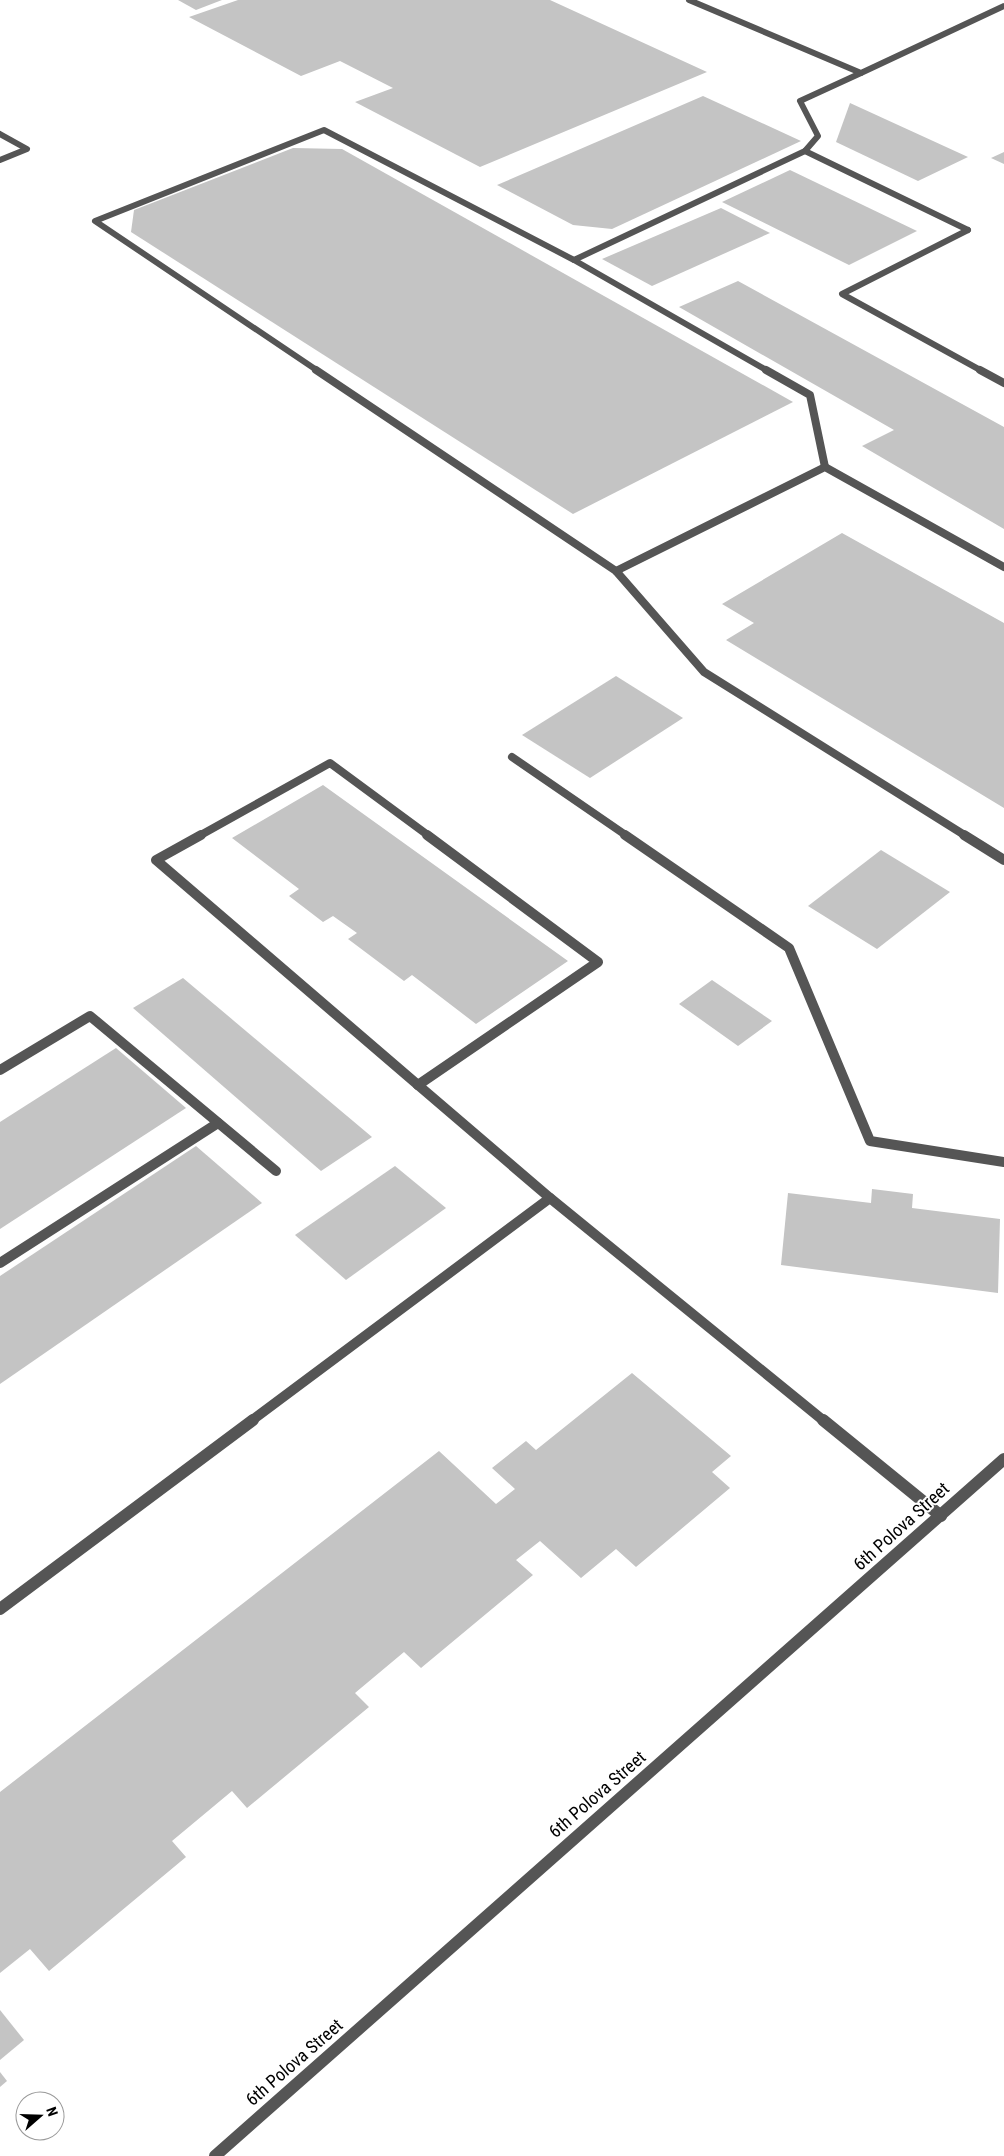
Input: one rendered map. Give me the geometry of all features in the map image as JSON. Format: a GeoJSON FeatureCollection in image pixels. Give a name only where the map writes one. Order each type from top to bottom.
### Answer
{"type":"FeatureCollection","features":[{"type":"Feature","properties":{"kind":"street"},"geometry":{"type":"LineString","coordinates":[[689,0],[861,74]]}},
{"type":"Feature","properties":{"kind":"street"},"geometry":{"type":"LineString","coordinates":[[574,260],[805,151],[818,136],[800,101],[1004,6]]}},
{"type":"Feature","properties":{"kind":"street"},"geometry":{"type":"LineString","coordinates":[[1004,567],[825,467],[810,395],[574,260],[324,130],[95,221],[616,571],[704,672],[1004,860]]}},
{"type":"Feature","properties":{"kind":"street"},"geometry":{"type":"LineString","coordinates":[[0,134],[27,149],[0,160]]}},
{"type":"Feature","properties":{"kind":"street"},"geometry":{"type":"LineString","coordinates":[[805,151],[968,230],[842,294],[1004,383]]}},
{"type":"Feature","properties":{"kind":"street"},"geometry":{"type":"LineString","coordinates":[[616,571],[825,467]]}},
{"type":"Feature","properties":{"kind":"street"},"geometry":{"type":"LineString","coordinates":[[512,757],[789,948],[870,1141],[1004,1162]]}},
{"type":"Feature","properties":{"kind":"street"},"geometry":{"type":"LineString","coordinates":[[418,1085],[598,962],[330,763],[156,860],[411,1078],[418,1085],[550,1198],[941,1516]]}},
{"type":"Feature","properties":{"kind":"street"},"geometry":{"type":"LineString","coordinates":[[0,1070],[90,1016],[276,1170]]}},
{"type":"Feature","properties":{"kind":"street"},"geometry":{"type":"LineString","coordinates":[[0,1263],[218,1123]]}},
{"type":"Feature","properties":{"kind":"street"},"geometry":{"type":"LineString","coordinates":[[0,1609],[550,1198]]}},
{"type":"Feature","properties":{"kind":"street","name":"6th Polova Street"},"geometry":{"type":"LineString","coordinates":[[215,2156],[1004,1460]]}},
{"type":"Feature","properties":{"kind":"building"},"geometry":{"type":"Polygon","coordinates":[[[178,0],[222,0],[196,10],[178,0]]]}},
{"type":"Feature","properties":{"kind":"building"},"geometry":{"type":"Polygon","coordinates":[[[238,0],[550,0],[707,72],[480,167],[355,102],[393,88],[340,61],[301,76],[189,17],[238,0]]]}},
{"type":"Feature","properties":{"kind":"building"},"geometry":{"type":"Polygon","coordinates":[[[703,96],[801,141],[612,229],[573,225],[497,185],[703,96]]]}},
{"type":"Feature","properties":{"kind":"building"},"geometry":{"type":"Polygon","coordinates":[[[850,103],[968,157],[918,181],[836,142],[850,103]]]}},
{"type":"Feature","properties":{"kind":"building"},"geometry":{"type":"Polygon","coordinates":[[[293,148],[342,149],[793,402],[573,514],[131,232],[134,210],[293,148]]]}},
{"type":"Feature","properties":{"kind":"building"},"geometry":{"type":"Polygon","coordinates":[[[1004,152],[1004,164],[991,158],[1004,152]]]}},
{"type":"Feature","properties":{"kind":"building"},"geometry":{"type":"Polygon","coordinates":[[[790,170],[917,231],[849,265],[722,202],[790,170]]]}},
{"type":"Feature","properties":{"kind":"building"},"geometry":{"type":"Polygon","coordinates":[[[721,208],[770,233],[652,286],[602,259],[721,208]]]}},
{"type":"Feature","properties":{"kind":"building"},"geometry":{"type":"Polygon","coordinates":[[[738,281],[1004,427],[1004,529],[862,446],[894,430],[679,307],[738,281]]]}},
{"type":"Feature","properties":{"kind":"building"},"geometry":{"type":"Polygon","coordinates":[[[842,533],[1004,623],[1004,808],[726,640],[754,623],[722,604],[842,533]]]}},
{"type":"Feature","properties":{"kind":"building"},"geometry":{"type":"Polygon","coordinates":[[[616,676],[683,718],[590,778],[522,735],[616,676]]]}},
{"type":"Feature","properties":{"kind":"building"},"geometry":{"type":"Polygon","coordinates":[[[323,785],[568,961],[476,1024],[412,975],[404,981],[348,939],[357,933],[333,916],[323,922],[289,896],[299,889],[232,838],[323,785]]]}},
{"type":"Feature","properties":{"kind":"building"},"geometry":{"type":"Polygon","coordinates":[[[881,850],[950,892],[877,949],[808,906],[881,850]]]}},
{"type":"Feature","properties":{"kind":"building"},"geometry":{"type":"Polygon","coordinates":[[[183,978],[372,1137],[321,1171],[133,1008],[183,978]]]}},
{"type":"Feature","properties":{"kind":"building"},"geometry":{"type":"Polygon","coordinates":[[[712,980],[772,1021],[738,1046],[679,1004],[712,980]]]}},
{"type":"Feature","properties":{"kind":"building"},"geometry":{"type":"Polygon","coordinates":[[[116,1048],[186,1108],[0,1229],[0,1122],[116,1048]]]}},
{"type":"Feature","properties":{"kind":"building"},"geometry":{"type":"Polygon","coordinates":[[[196,1146],[262,1203],[0,1384],[0,1276],[196,1146]]]}},
{"type":"Feature","properties":{"kind":"building"},"geometry":{"type":"Polygon","coordinates":[[[395,1166],[446,1208],[346,1280],[295,1235],[395,1166]]]}},
{"type":"Feature","properties":{"kind":"building"},"geometry":{"type":"Polygon","coordinates":[[[872,1189],[913,1194],[912,1208],[1000,1219],[998,1293],[781,1265],[788,1193],[871,1203],[872,1189]]]}},
{"type":"Feature","properties":{"kind":"building"},"geometry":{"type":"Polygon","coordinates":[[[632,1373],[731,1456],[712,1472],[730,1488],[636,1567],[616,1549],[581,1578],[540,1541],[516,1560],[533,1575],[421,1668],[404,1652],[355,1693],[369,1707],[247,1808],[232,1791],[172,1841],[186,1857],[49,1971],[30,1949],[0,1973],[0,1792],[439,1451],[496,1504],[515,1489],[492,1468],[526,1441],[536,1450],[632,1373]]]}},
{"type":"Feature","properties":{"kind":"building"},"geometry":{"type":"Polygon","coordinates":[[[0,2010],[24,2040],[0,2060],[0,2010]]]}},
{"type":"Feature","properties":{"kind":"building"},"geometry":{"type":"Polygon","coordinates":[[[0,2072],[7,2081],[0,2087],[0,2072]]]}}]}
